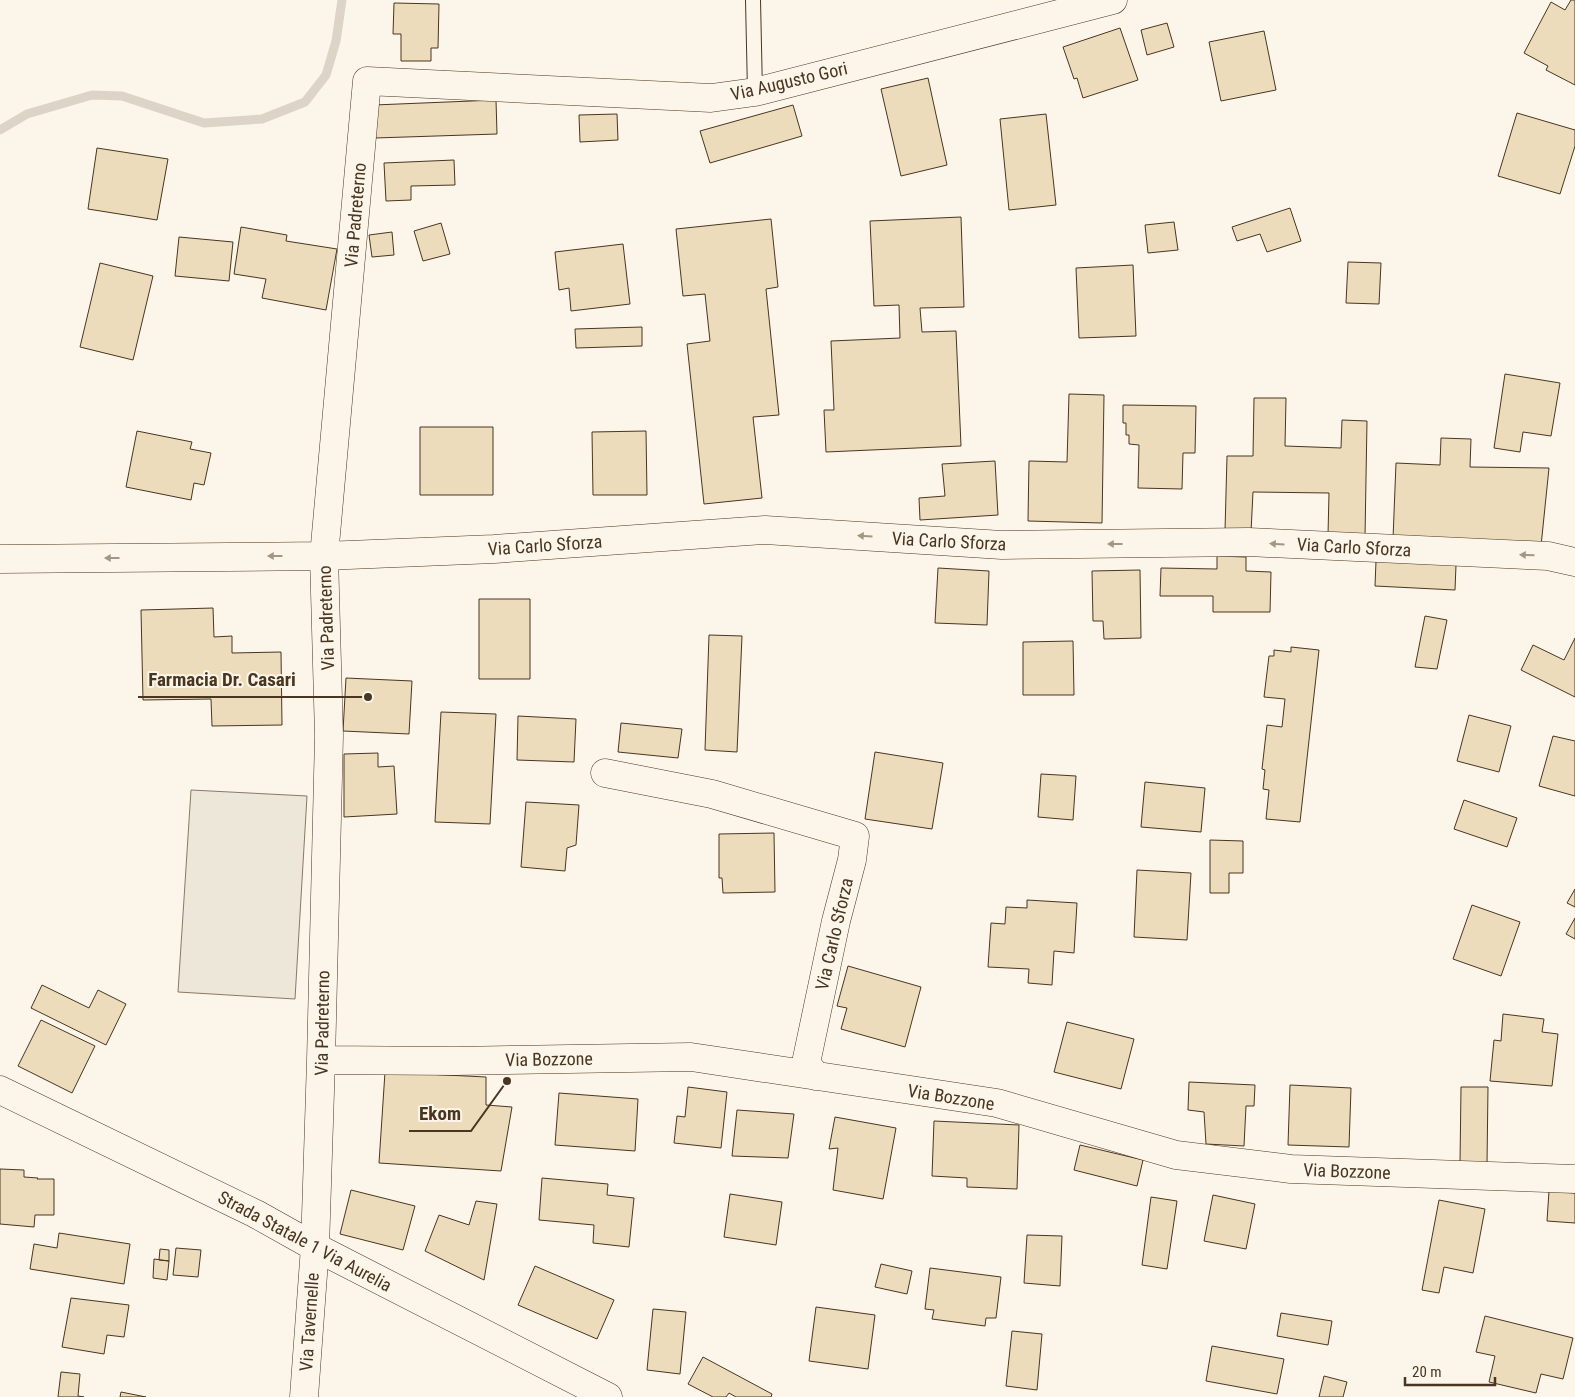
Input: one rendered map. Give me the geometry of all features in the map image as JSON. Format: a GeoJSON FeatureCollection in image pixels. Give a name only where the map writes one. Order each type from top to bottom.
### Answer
{"type":"FeatureCollection","features":[{"type":"Feature","properties":{"kind":"street","name":"Via Augusto Gori"},"geometry":{"type":"LineString","coordinates":[[367,81],[711,98],[755,92],[1113,0]]}},
{"type":"Feature","properties":{"kind":"street","name":"Via Padreterno"},"geometry":{"type":"LineString","coordinates":[[315,1247],[322,1060],[330,736],[324,556],[367,81]]}},
{"type":"Feature","properties":{"kind":"street","name":"Via Carlo Sforza"},"geometry":{"type":"LineString","coordinates":[[0,559],[324,556],[494,549],[765,530],[1002,544],[1248,542],[1548,556],[1575,562]]}},
{"type":"Feature","properties":{"kind":"street","name":"Via Carlo Sforza"},"geometry":{"type":"LineString","coordinates":[[605,774],[712,794],[855,836],[852,860],[836,921],[806,1063],[816,1076]]}},
{"type":"Feature","properties":{"kind":"street","name":"Via Bozzone"},"geometry":{"type":"LineString","coordinates":[[322,1060],[691,1058],[998,1103],[1176,1155],[1291,1169],[1575,1179]]}},
{"type":"Feature","properties":{"kind":"street","name":"Strada Statale 1 Via Aurelia"},"geometry":{"type":"LineString","coordinates":[[0,1090],[256,1214],[315,1247],[608,1397]]}},
{"type":"Feature","properties":{"kind":"street","name":"Via Tavernelle"},"geometry":{"type":"LineString","coordinates":[[304,1397],[315,1247]]}},
{"type":"Feature","properties":{"kind":"lane"},"geometry":{"type":"LineString","coordinates":[[753,0],[755,92]]}},
{"type":"Feature","properties":{"kind":"shaded area"},"geometry":{"type":"Polygon","coordinates":[[[191,790],[307,796],[295,999],[178,992],[191,790]]]}},
{"type":"Feature","properties":{"kind":"building"},"geometry":{"type":"Polygon","coordinates":[[[1571,0],[1575,0],[1575,85],[1546,70],[1548,66],[1524,53],[1551,2],[1565,10],[1571,0]]]}},
{"type":"Feature","properties":{"kind":"building"},"geometry":{"type":"Polygon","coordinates":[[[394,3],[439,4],[438,48],[431,48],[431,61],[401,61],[401,34],[393,34],[394,3]]]}},
{"type":"Feature","properties":{"kind":"building"},"geometry":{"type":"Polygon","coordinates":[[[1167,23],[1174,47],[1147,55],[1141,30],[1167,23]]]}},
{"type":"Feature","properties":{"kind":"building"},"geometry":{"type":"Polygon","coordinates":[[[1120,28],[1138,80],[1083,98],[1077,78],[1074,79],[1063,47],[1120,28]]]}},
{"type":"Feature","properties":{"kind":"building"},"geometry":{"type":"Polygon","coordinates":[[[1264,31],[1276,90],[1221,101],[1209,42],[1264,31]]]}},
{"type":"Feature","properties":{"kind":"building"},"geometry":{"type":"Polygon","coordinates":[[[928,78],[947,165],[901,176],[881,89],[928,78]]]}},
{"type":"Feature","properties":{"kind":"building"},"geometry":{"type":"Polygon","coordinates":[[[496,100],[497,134],[375,138],[374,105],[496,100]]]}},
{"type":"Feature","properties":{"kind":"building"},"geometry":{"type":"Polygon","coordinates":[[[793,105],[802,136],[710,163],[700,131],[793,105]]]}},
{"type":"Feature","properties":{"kind":"building"},"geometry":{"type":"Polygon","coordinates":[[[1517,113],[1575,130],[1575,146],[1560,194],[1498,176],[1517,113]]]}},
{"type":"Feature","properties":{"kind":"building"},"geometry":{"type":"Polygon","coordinates":[[[617,114],[618,140],[580,142],[579,115],[617,114]]]}},
{"type":"Feature","properties":{"kind":"building"},"geometry":{"type":"Polygon","coordinates":[[[1046,114],[1056,205],[1009,210],[1000,119],[1046,114]]]}},
{"type":"Feature","properties":{"kind":"building"},"geometry":{"type":"Polygon","coordinates":[[[97,148],[168,159],[157,220],[88,209],[97,148]]]}},
{"type":"Feature","properties":{"kind":"building"},"geometry":{"type":"Polygon","coordinates":[[[454,160],[455,185],[411,186],[411,200],[386,201],[384,163],[454,160]]]}},
{"type":"Feature","properties":{"kind":"building"},"geometry":{"type":"Polygon","coordinates":[[[1290,208],[1301,241],[1267,252],[1260,234],[1237,241],[1232,227],[1290,208]]]}},
{"type":"Feature","properties":{"kind":"building"},"geometry":{"type":"Polygon","coordinates":[[[961,217],[964,307],[920,308],[922,332],[956,331],[961,446],[826,452],[824,410],[834,410],[831,341],[900,338],[899,305],[874,306],[870,221],[961,217]]]}},
{"type":"Feature","properties":{"kind":"building"},"geometry":{"type":"Polygon","coordinates":[[[771,219],[778,287],[766,289],[779,415],[753,417],[762,498],[704,504],[687,344],[710,341],[705,294],[683,296],[676,229],[771,219]]]}},
{"type":"Feature","properties":{"kind":"building"},"geometry":{"type":"Polygon","coordinates":[[[1174,222],[1178,250],[1148,253],[1145,225],[1174,222]]]}},
{"type":"Feature","properties":{"kind":"building"},"geometry":{"type":"Polygon","coordinates":[[[441,223],[450,254],[423,261],[414,231],[441,223]]]}},
{"type":"Feature","properties":{"kind":"building"},"geometry":{"type":"Polygon","coordinates":[[[241,227],[287,235],[286,241],[337,249],[326,310],[262,298],[266,279],[234,274],[241,227]]]}},
{"type":"Feature","properties":{"kind":"building"},"geometry":{"type":"Polygon","coordinates":[[[392,232],[394,255],[372,257],[369,235],[392,232]]]}},
{"type":"Feature","properties":{"kind":"building"},"geometry":{"type":"Polygon","coordinates":[[[179,237],[233,242],[229,281],[175,276],[179,237]]]}},
{"type":"Feature","properties":{"kind":"building"},"geometry":{"type":"Polygon","coordinates":[[[623,244],[630,304],[571,311],[569,288],[559,290],[555,252],[623,244]]]}},
{"type":"Feature","properties":{"kind":"building"},"geometry":{"type":"Polygon","coordinates":[[[1348,262],[1381,263],[1379,304],[1346,303],[1348,262]]]}},
{"type":"Feature","properties":{"kind":"building"},"geometry":{"type":"Polygon","coordinates":[[[100,263],[153,276],[133,360],[80,347],[100,263]]]}},
{"type":"Feature","properties":{"kind":"building"},"geometry":{"type":"Polygon","coordinates":[[[1133,265],[1136,336],[1079,338],[1076,268],[1133,265]]]}},
{"type":"Feature","properties":{"kind":"building"},"geometry":{"type":"Polygon","coordinates":[[[642,327],[642,346],[576,348],[575,329],[642,327]]]}},
{"type":"Feature","properties":{"kind":"building"},"geometry":{"type":"Polygon","coordinates":[[[1505,374],[1560,383],[1551,436],[1523,432],[1520,452],[1494,448],[1505,374]]]}},
{"type":"Feature","properties":{"kind":"building"},"geometry":{"type":"Polygon","coordinates":[[[1069,394],[1104,395],[1102,523],[1028,521],[1029,461],[1067,462],[1069,394]]]}},
{"type":"Feature","properties":{"kind":"building"},"geometry":{"type":"Polygon","coordinates":[[[1254,398],[1286,398],[1285,446],[1341,448],[1342,420],[1367,421],[1365,537],[1328,535],[1329,493],[1253,492],[1251,532],[1225,531],[1227,456],[1253,456],[1254,398]]]}},
{"type":"Feature","properties":{"kind":"building"},"geometry":{"type":"Polygon","coordinates":[[[1123,405],[1196,406],[1195,453],[1183,453],[1182,489],[1138,488],[1139,445],[1129,444],[1129,435],[1126,435],[1126,423],[1123,423],[1123,405]]]}},
{"type":"Feature","properties":{"kind":"building"},"geometry":{"type":"Polygon","coordinates":[[[420,427],[493,427],[493,495],[420,495],[420,427]]]}},
{"type":"Feature","properties":{"kind":"building"},"geometry":{"type":"Polygon","coordinates":[[[137,431],[192,442],[190,449],[211,453],[204,485],[194,483],[191,500],[126,487],[137,431]]]}},
{"type":"Feature","properties":{"kind":"building"},"geometry":{"type":"Polygon","coordinates":[[[646,431],[647,495],[593,495],[592,432],[646,431]]]}},
{"type":"Feature","properties":{"kind":"building"},"geometry":{"type":"Polygon","coordinates":[[[1441,438],[1471,439],[1470,467],[1549,468],[1541,546],[1393,539],[1396,463],[1440,465],[1441,438]]]}},
{"type":"Feature","properties":{"kind":"building"},"geometry":{"type":"Polygon","coordinates":[[[995,461],[998,515],[920,520],[919,498],[945,496],[942,464],[995,461]]]}},
{"type":"Feature","properties":{"kind":"building"},"geometry":{"type":"Polygon","coordinates":[[[1217,556],[1246,557],[1246,571],[1271,572],[1270,612],[1213,612],[1213,596],[1160,596],[1161,568],[1217,569],[1217,556]]]}},
{"type":"Feature","properties":{"kind":"building"},"geometry":{"type":"Polygon","coordinates":[[[1376,561],[1456,565],[1455,590],[1375,586],[1376,561]]]}},
{"type":"Feature","properties":{"kind":"building"},"geometry":{"type":"Polygon","coordinates":[[[938,568],[989,571],[987,625],[935,623],[938,568]]]}},
{"type":"Feature","properties":{"kind":"building"},"geometry":{"type":"Polygon","coordinates":[[[1140,570],[1141,638],[1104,639],[1103,621],[1093,621],[1092,571],[1140,570]]]}},
{"type":"Feature","properties":{"kind":"building"},"geometry":{"type":"Polygon","coordinates":[[[479,599],[530,599],[530,679],[479,679],[479,599]]]}},
{"type":"Feature","properties":{"kind":"building"},"geometry":{"type":"Polygon","coordinates":[[[213,608],[214,637],[232,636],[232,653],[281,652],[282,725],[212,726],[211,699],[143,700],[141,610],[213,608]]]}},
{"type":"Feature","properties":{"kind":"building"},"geometry":{"type":"Polygon","coordinates":[[[1425,616],[1447,620],[1437,669],[1415,667],[1425,616]]]}},
{"type":"Feature","properties":{"kind":"building"},"geometry":{"type":"Polygon","coordinates":[[[709,635],[742,636],[737,752],[705,750],[709,635]]]}},
{"type":"Feature","properties":{"kind":"building"},"geometry":{"type":"Polygon","coordinates":[[[1575,638],[1575,697],[1521,670],[1533,645],[1564,660],[1575,638]]]}},
{"type":"Feature","properties":{"kind":"building"},"geometry":{"type":"Polygon","coordinates":[[[1073,641],[1074,695],[1023,695],[1023,642],[1073,641]]]}},
{"type":"Feature","properties":{"kind":"building"},"geometry":{"type":"Polygon","coordinates":[[[1291,647],[1319,650],[1300,822],[1266,819],[1269,790],[1263,789],[1265,770],[1262,769],[1267,725],[1282,727],[1285,699],[1264,697],[1269,656],[1274,656],[1274,650],[1291,652],[1291,647]]]}},
{"type":"Feature","properties":{"kind":"building"},"geometry":{"type":"Polygon","coordinates":[[[346,678],[412,681],[409,734],[343,731],[346,678]]]}},
{"type":"Feature","properties":{"kind":"building"},"geometry":{"type":"Polygon","coordinates":[[[441,712],[496,714],[490,824],[435,822],[441,712]]]}},
{"type":"Feature","properties":{"kind":"building"},"geometry":{"type":"Polygon","coordinates":[[[1469,715],[1511,726],[1499,772],[1457,761],[1469,715]]]}},
{"type":"Feature","properties":{"kind":"building"},"geometry":{"type":"Polygon","coordinates":[[[518,716],[576,719],[574,762],[517,760],[518,716]]]}},
{"type":"Feature","properties":{"kind":"building"},"geometry":{"type":"Polygon","coordinates":[[[621,723],[682,729],[678,758],[618,752],[621,723]]]}},
{"type":"Feature","properties":{"kind":"building"},"geometry":{"type":"Polygon","coordinates":[[[1553,736],[1575,741],[1575,796],[1539,786],[1553,736]]]}},
{"type":"Feature","properties":{"kind":"building"},"geometry":{"type":"Polygon","coordinates":[[[875,752],[943,763],[932,829],[865,819],[875,752]]]}},
{"type":"Feature","properties":{"kind":"building"},"geometry":{"type":"Polygon","coordinates":[[[378,753],[378,767],[394,766],[397,814],[344,817],[344,754],[378,753]]]}},
{"type":"Feature","properties":{"kind":"building"},"geometry":{"type":"Polygon","coordinates":[[[1041,774],[1076,776],[1073,820],[1038,817],[1041,774]]]}},
{"type":"Feature","properties":{"kind":"building"},"geometry":{"type":"Polygon","coordinates":[[[1145,782],[1205,788],[1201,832],[1141,827],[1145,782]]]}},
{"type":"Feature","properties":{"kind":"building"},"geometry":{"type":"Polygon","coordinates":[[[1464,800],[1517,818],[1507,847],[1454,829],[1464,800]]]}},
{"type":"Feature","properties":{"kind":"building"},"geometry":{"type":"Polygon","coordinates":[[[526,802],[579,805],[576,845],[567,848],[565,871],[521,867],[526,802]]]}},
{"type":"Feature","properties":{"kind":"building"},"geometry":{"type":"Polygon","coordinates":[[[774,833],[775,892],[723,893],[722,878],[719,878],[719,834],[774,833]]]}},
{"type":"Feature","properties":{"kind":"building"},"geometry":{"type":"Polygon","coordinates":[[[1210,840],[1243,841],[1243,873],[1229,873],[1229,893],[1210,893],[1210,840]]]}},
{"type":"Feature","properties":{"kind":"building"},"geometry":{"type":"Polygon","coordinates":[[[1137,870],[1191,873],[1187,940],[1134,937],[1137,870]]]}},
{"type":"Feature","properties":{"kind":"building"},"geometry":{"type":"Polygon","coordinates":[[[1575,889],[1575,907],[1567,903],[1575,889]]]}},
{"type":"Feature","properties":{"kind":"building"},"geometry":{"type":"Polygon","coordinates":[[[1027,900],[1077,903],[1074,953],[1054,951],[1052,985],[1028,983],[1029,969],[988,967],[991,923],[1005,924],[1006,907],[1027,908],[1027,900]]]}},
{"type":"Feature","properties":{"kind":"building"},"geometry":{"type":"Polygon","coordinates":[[[1472,905],[1520,922],[1501,976],[1453,959],[1472,905]]]}},
{"type":"Feature","properties":{"kind":"building"},"geometry":{"type":"Polygon","coordinates":[[[1575,918],[1575,939],[1566,934],[1575,918]]]}},
{"type":"Feature","properties":{"kind":"building"},"geometry":{"type":"Polygon","coordinates":[[[848,966],[921,987],[905,1047],[841,1029],[847,1008],[837,1006],[848,966]]]}},
{"type":"Feature","properties":{"kind":"building"},"geometry":{"type":"Polygon","coordinates":[[[42,985],[89,1008],[98,990],[126,1004],[106,1045],[31,1008],[42,985]]]}},
{"type":"Feature","properties":{"kind":"building"},"geometry":{"type":"Polygon","coordinates":[[[1503,1014],[1544,1019],[1542,1032],[1558,1034],[1552,1086],[1490,1081],[1494,1040],[1501,1041],[1503,1014]]]}},
{"type":"Feature","properties":{"kind":"building"},"geometry":{"type":"Polygon","coordinates":[[[41,1020],[95,1046],[72,1093],[18,1066],[41,1020]]]}},
{"type":"Feature","properties":{"kind":"building"},"geometry":{"type":"Polygon","coordinates":[[[1067,1022],[1134,1039],[1121,1089],[1054,1072],[1067,1022]]]}},
{"type":"Feature","properties":{"kind":"building"},"geometry":{"type":"Polygon","coordinates":[[[385,1072],[486,1077],[486,1105],[512,1107],[501,1171],[379,1163],[385,1072]]]}},
{"type":"Feature","properties":{"kind":"building"},"geometry":{"type":"Polygon","coordinates":[[[1189,1082],[1255,1085],[1254,1106],[1246,1106],[1244,1146],[1206,1144],[1204,1112],[1188,1110],[1189,1082]]]}},
{"type":"Feature","properties":{"kind":"building"},"geometry":{"type":"Polygon","coordinates":[[[1290,1085],[1351,1088],[1349,1147],[1288,1145],[1290,1085]]]}},
{"type":"Feature","properties":{"kind":"building"},"geometry":{"type":"Polygon","coordinates":[[[688,1087],[727,1092],[721,1148],[674,1143],[677,1116],[685,1117],[688,1087]]]}},
{"type":"Feature","properties":{"kind":"building"},"geometry":{"type":"Polygon","coordinates":[[[1461,1087],[1488,1087],[1487,1164],[1460,1164],[1461,1087]]]}},
{"type":"Feature","properties":{"kind":"building"},"geometry":{"type":"Polygon","coordinates":[[[559,1093],[638,1099],[635,1151],[555,1145],[559,1093]]]}},
{"type":"Feature","properties":{"kind":"building"},"geometry":{"type":"Polygon","coordinates":[[[737,1110],[794,1114],[788,1158],[732,1156],[737,1110]]]}},
{"type":"Feature","properties":{"kind":"building"},"geometry":{"type":"Polygon","coordinates":[[[835,1117],[896,1128],[883,1199],[833,1190],[838,1148],[829,1149],[835,1117]]]}},
{"type":"Feature","properties":{"kind":"building"},"geometry":{"type":"Polygon","coordinates":[[[934,1121],[1019,1125],[1017,1189],[967,1187],[967,1178],[932,1176],[934,1121]]]}},
{"type":"Feature","properties":{"kind":"building"},"geometry":{"type":"Polygon","coordinates":[[[1080,1145],[1143,1160],[1137,1186],[1074,1170],[1080,1145]]]}},
{"type":"Feature","properties":{"kind":"building"},"geometry":{"type":"Polygon","coordinates":[[[0,1169],[24,1170],[24,1177],[54,1179],[54,1215],[35,1215],[34,1227],[0,1224],[0,1169]]]}},
{"type":"Feature","properties":{"kind":"building"},"geometry":{"type":"Polygon","coordinates":[[[542,1178],[608,1184],[607,1195],[634,1198],[629,1247],[593,1243],[594,1225],[539,1220],[542,1178]]]}},
{"type":"Feature","properties":{"kind":"building"},"geometry":{"type":"Polygon","coordinates":[[[351,1190],[415,1206],[403,1250],[340,1234],[351,1190]]]}},
{"type":"Feature","properties":{"kind":"building"},"geometry":{"type":"Polygon","coordinates":[[[1549,1191],[1575,1193],[1575,1223],[1547,1221],[1549,1191]]]}},
{"type":"Feature","properties":{"kind":"building"},"geometry":{"type":"Polygon","coordinates":[[[730,1194],[782,1202],[776,1245],[724,1237],[730,1194]]]}},
{"type":"Feature","properties":{"kind":"building"},"geometry":{"type":"Polygon","coordinates":[[[1213,1195],[1255,1204],[1246,1249],[1204,1241],[1213,1195]]]}},
{"type":"Feature","properties":{"kind":"building"},"geometry":{"type":"Polygon","coordinates":[[[1151,1197],[1177,1201],[1167,1269],[1142,1265],[1151,1197]]]}},
{"type":"Feature","properties":{"kind":"building"},"geometry":{"type":"Polygon","coordinates":[[[1439,1200],[1485,1209],[1473,1273],[1444,1267],[1439,1293],[1422,1290],[1439,1200]]]}},
{"type":"Feature","properties":{"kind":"building"},"geometry":{"type":"Polygon","coordinates":[[[476,1201],[497,1204],[484,1280],[425,1251],[439,1215],[469,1225],[476,1201]]]}},
{"type":"Feature","properties":{"kind":"building"},"geometry":{"type":"Polygon","coordinates":[[[59,1233],[130,1244],[124,1284],[30,1269],[34,1244],[57,1248],[59,1233]]]}},
{"type":"Feature","properties":{"kind":"building"},"geometry":{"type":"Polygon","coordinates":[[[1027,1235],[1062,1236],[1060,1286],[1024,1283],[1027,1235]]]}},
{"type":"Feature","properties":{"kind":"building"},"geometry":{"type":"Polygon","coordinates":[[[176,1248],[201,1250],[198,1277],[173,1275],[176,1248]]]}},
{"type":"Feature","properties":{"kind":"building"},"geometry":{"type":"Polygon","coordinates":[[[160,1249],[169,1250],[169,1261],[159,1260],[160,1249]]]}},
{"type":"Feature","properties":{"kind":"building"},"geometry":{"type":"Polygon","coordinates":[[[154,1259],[169,1261],[167,1280],[153,1278],[154,1259]]]}},
{"type":"Feature","properties":{"kind":"building"},"geometry":{"type":"Polygon","coordinates":[[[881,1264],[912,1271],[907,1294],[875,1287],[881,1264]]]}},
{"type":"Feature","properties":{"kind":"building"},"geometry":{"type":"Polygon","coordinates":[[[535,1266],[614,1300],[597,1339],[518,1305],[535,1266]]]}},
{"type":"Feature","properties":{"kind":"building"},"geometry":{"type":"Polygon","coordinates":[[[930,1268],[1001,1277],[996,1318],[986,1318],[985,1326],[932,1319],[934,1310],[925,1309],[930,1268]]]}},
{"type":"Feature","properties":{"kind":"building"},"geometry":{"type":"Polygon","coordinates":[[[71,1298],[129,1305],[124,1337],[107,1335],[104,1354],[62,1347],[71,1298]]]}},
{"type":"Feature","properties":{"kind":"building"},"geometry":{"type":"Polygon","coordinates":[[[816,1307],[875,1315],[868,1369],[809,1361],[816,1307]]]}},
{"type":"Feature","properties":{"kind":"building"},"geometry":{"type":"Polygon","coordinates":[[[653,1309],[686,1312],[680,1374],[647,1370],[653,1309]]]}},
{"type":"Feature","properties":{"kind":"building"},"geometry":{"type":"Polygon","coordinates":[[[1281,1313],[1332,1321],[1328,1345],[1277,1336],[1281,1313]]]}},
{"type":"Feature","properties":{"kind":"building"},"geometry":{"type":"Polygon","coordinates":[[[1485,1316],[1573,1338],[1563,1379],[1541,1374],[1536,1393],[1489,1382],[1495,1356],[1476,1352],[1485,1316]]]}},
{"type":"Feature","properties":{"kind":"building"},"geometry":{"type":"Polygon","coordinates":[[[1012,1331],[1042,1334],[1037,1390],[1006,1386],[1012,1331]]]}},
{"type":"Feature","properties":{"kind":"building"},"geometry":{"type":"Polygon","coordinates":[[[1212,1346],[1284,1359],[1277,1394],[1206,1381],[1212,1346]]]}},
{"type":"Feature","properties":{"kind":"building"},"geometry":{"type":"Polygon","coordinates":[[[703,1357],[772,1394],[771,1397],[736,1397],[729,1393],[726,1397],[713,1397],[688,1384],[703,1357]]]}},
{"type":"Feature","properties":{"kind":"building"},"geometry":{"type":"Polygon","coordinates":[[[61,1372],[80,1374],[78,1396],[84,1397],[58,1397],[61,1372]]]}},
{"type":"Feature","properties":{"kind":"building"},"geometry":{"type":"Polygon","coordinates":[[[1324,1376],[1347,1382],[1343,1397],[1319,1397],[1324,1376]]]}},
{"type":"Feature","properties":{"kind":"building"},"geometry":{"type":"Polygon","coordinates":[[[121,1392],[146,1397],[120,1397],[121,1392]]]}},
{"type":"Feature","properties":{"kind":"waterway"},"geometry":{"type":"LineString","coordinates":[[0,130],[27,114],[92,95],[122,96],[204,123],[262,119],[305,102],[326,75],[336,41],[342,0]]}},
{"type":"Feature","properties":{"kind":"place","name":"Farmacia Dr. Casari"},"geometry":{"type":"Point","coordinates":[368,697]}},
{"type":"Feature","properties":{"kind":"place","name":"Ekom"},"geometry":{"type":"Point","coordinates":[507,1081]}}]}
